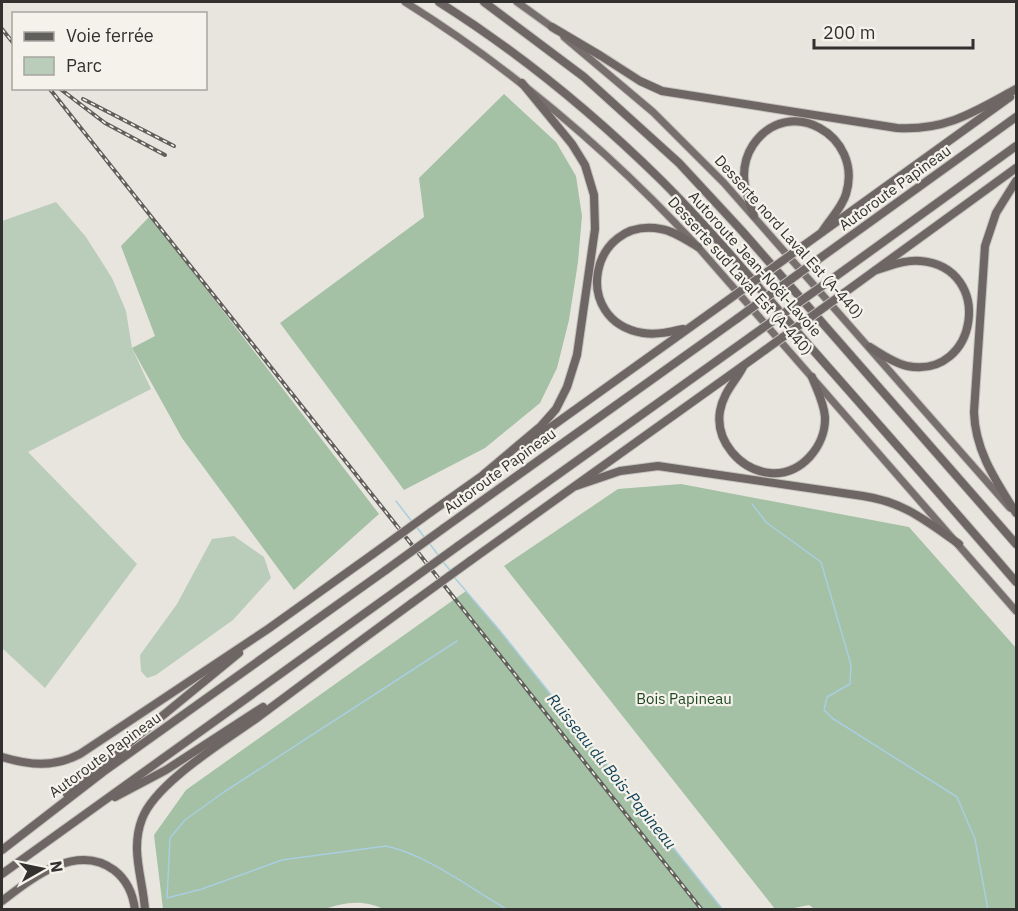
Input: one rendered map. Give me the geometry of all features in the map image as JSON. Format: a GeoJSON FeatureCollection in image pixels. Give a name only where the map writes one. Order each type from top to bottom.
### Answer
{"type":"FeatureCollection","features":[{"type":"Feature","properties":{"kind":"highway","name":"Desserte sud Laval Est (A-440)"},"geometry":{"type":"LineString","coordinates":[[405,2],[468,43],[522,83],[607,155],[655,201],[1017,611]]}},
{"type":"Feature","properties":{"kind":"highway","name":"Autoroute Jean-Noël-Lavoie"},"geometry":{"type":"LineString","coordinates":[[439,2],[497,41],[547,79],[609,131],[662,180],[1017,582]]}},
{"type":"Feature","properties":{"kind":"highway","name":"Autoroute Jean-Noël-Lavoie"},"geometry":{"type":"LineString","coordinates":[[484,2],[584,77],[679,163],[733,220],[1017,544]]}},
{"type":"Feature","properties":{"kind":"highway","name":"Desserte nord Laval Est (A-440)"},"geometry":{"type":"LineString","coordinates":[[517,2],[552,27],[653,112],[705,163],[1017,514]]}},
{"type":"Feature","properties":{"kind":"highway"},"geometry":{"type":"LineString","coordinates":[[552,27],[634,78],[662,91],[897,128],[919,129],[947,124],[1017,91]]}},
{"type":"Feature","properties":{"kind":"highway"},"geometry":{"type":"LineString","coordinates":[[484,474],[541,426],[567,387],[576,361],[595,229],[594,195],[585,165],[572,144],[522,83]]}},
{"type":"Feature","properties":{"kind":"highway"},"geometry":{"type":"LineString","coordinates":[[2,757],[38,765],[58,763],[74,758],[268,629],[1017,91]]}},
{"type":"Feature","properties":{"kind":"highway","name":"Autoroute Papineau"},"geometry":{"type":"LineString","coordinates":[[2,849],[103,772],[1017,117]]}},
{"type":"Feature","properties":{"kind":"highway"},"geometry":{"type":"LineString","coordinates":[[754,216],[744,177],[751,149],[761,136],[777,126],[795,122],[813,124],[837,142],[848,171],[844,200],[822,232]]}},
{"type":"Feature","properties":{"kind":"highway"},"geometry":{"type":"LineString","coordinates":[[2,874],[1017,146]]}},
{"type":"Feature","properties":{"kind":"highway"},"geometry":{"type":"LineString","coordinates":[[146,909],[137,857],[137,841],[141,822],[153,800],[169,784],[412,603],[1017,168]]}},
{"type":"Feature","properties":{"kind":"highway"},"geometry":{"type":"LineString","coordinates":[[1017,181],[996,213],[985,246],[974,412],[976,434],[983,456],[1017,514]]}},
{"type":"Feature","properties":{"kind":"highway"},"geometry":{"type":"LineString","coordinates":[[688,329],[655,334],[637,332],[624,326],[610,315],[602,304],[596,276],[608,248],[618,238],[634,230],[646,228],[663,230],[698,247]]}},
{"type":"Feature","properties":{"kind":"highway"},"geometry":{"type":"LineString","coordinates":[[870,347],[904,365],[917,367],[930,365],[941,361],[958,348],[966,334],[970,318],[969,302],[963,287],[955,276],[941,267],[929,262],[916,261],[876,270]]}},
{"type":"Feature","properties":{"kind":"highway"},"geometry":{"type":"LineString","coordinates":[[744,365],[728,388],[722,402],[719,417],[721,432],[728,447],[740,460],[750,467],[767,472],[778,472],[798,466],[810,457],[820,442],[825,414],[812,377]]}},
{"type":"Feature","properties":{"kind":"highway"},"geometry":{"type":"LineString","coordinates":[[576,486],[627,470],[663,466],[863,496],[888,501],[909,510],[959,544]]}},
{"type":"Feature","properties":{"kind":"highway"},"geometry":{"type":"LineString","coordinates":[[2,849],[268,629]]}},
{"type":"Feature","properties":{"kind":"highway"},"geometry":{"type":"LineString","coordinates":[[85,814],[166,770],[335,659]]}},
{"type":"Feature","properties":{"kind":"highway"},"geometry":{"type":"LineString","coordinates":[[2,900],[49,869],[67,863],[86,861],[106,866],[120,875],[130,890],[135,909]]}},
{"type":"Feature","properties":{"kind":"green space"},"geometry":{"type":"Polygon","coordinates":[[[504,94],[556,142],[576,176],[582,216],[578,262],[569,320],[557,368],[540,403],[485,448],[404,490],[280,323],[424,217],[419,178],[504,94]]]}},
{"type":"Feature","properties":{"kind":"green space"},"geometry":{"type":"Polygon","coordinates":[[[56,202],[86,237],[112,278],[126,311],[132,348],[151,389],[28,452],[137,564],[45,688],[2,648],[2,221],[56,202]]]}},
{"type":"Feature","properties":{"kind":"green space"},"geometry":{"type":"Polygon","coordinates":[[[150,216],[379,514],[294,590],[182,438],[132,348],[155,336],[121,246],[150,216]]]}},
{"type":"Feature","properties":{"kind":"green space","name":"Bois Papineau"},"geometry":{"type":"Polygon","coordinates":[[[681,484],[909,527],[1016,648],[1016,909],[816,910],[809,905],[775,909],[504,566],[618,489],[681,484]]]}},
{"type":"Feature","properties":{"kind":"green space"},"geometry":{"type":"Polygon","coordinates":[[[234,536],[264,557],[271,578],[233,620],[156,675],[147,678],[141,671],[140,655],[177,604],[212,539],[234,536]]]}},
{"type":"Feature","properties":{"kind":"green space"},"geometry":{"type":"Polygon","coordinates":[[[466,591],[723,909],[386,910],[370,904],[354,903],[322,910],[163,909],[154,835],[186,790],[466,591]]]}},
{"type":"Feature","properties":{"kind":"waterway"},"geometry":{"type":"LineString","coordinates":[[396,501],[413,523]]}},
{"type":"Feature","properties":{"kind":"waterway"},"geometry":{"type":"LineString","coordinates":[[752,504],[767,523],[821,562],[851,665],[850,684],[827,697],[824,710],[832,718],[957,797],[975,839],[988,910]]}},
{"type":"Feature","properties":{"kind":"waterway"},"geometry":{"type":"LineString","coordinates":[[416,526],[424,537]]}},
{"type":"Feature","properties":{"kind":"waterway"},"geometry":{"type":"LineString","coordinates":[[429,543],[439,556]]}},
{"type":"Feature","properties":{"kind":"waterway"},"geometry":{"type":"LineString","coordinates":[[443,562],[450,570]]}},
{"type":"Feature","properties":{"kind":"waterway","name":"Ruisseau du Bois-Papineau"},"geometry":{"type":"LineString","coordinates":[[454,577],[501,632],[723,910]]}},
{"type":"Feature","properties":{"kind":"waterway"},"geometry":{"type":"LineString","coordinates":[[457,641],[224,792],[185,820],[170,838],[167,898],[202,889],[282,860],[386,846],[418,857],[508,910]]}},
{"type":"Feature","properties":{"kind":"railway"},"geometry":{"type":"LineString","coordinates":[[2,29],[12,42]]}},
{"type":"Feature","properties":{"kind":"railway"},"geometry":{"type":"LineString","coordinates":[[51,90],[702,910]]}},
{"type":"Feature","properties":{"kind":"railway"},"geometry":{"type":"LineString","coordinates":[[62,90],[105,123],[165,155]]}},
{"type":"Feature","properties":{"kind":"railway"},"geometry":{"type":"LineString","coordinates":[[83,99],[174,146]]}}]}
